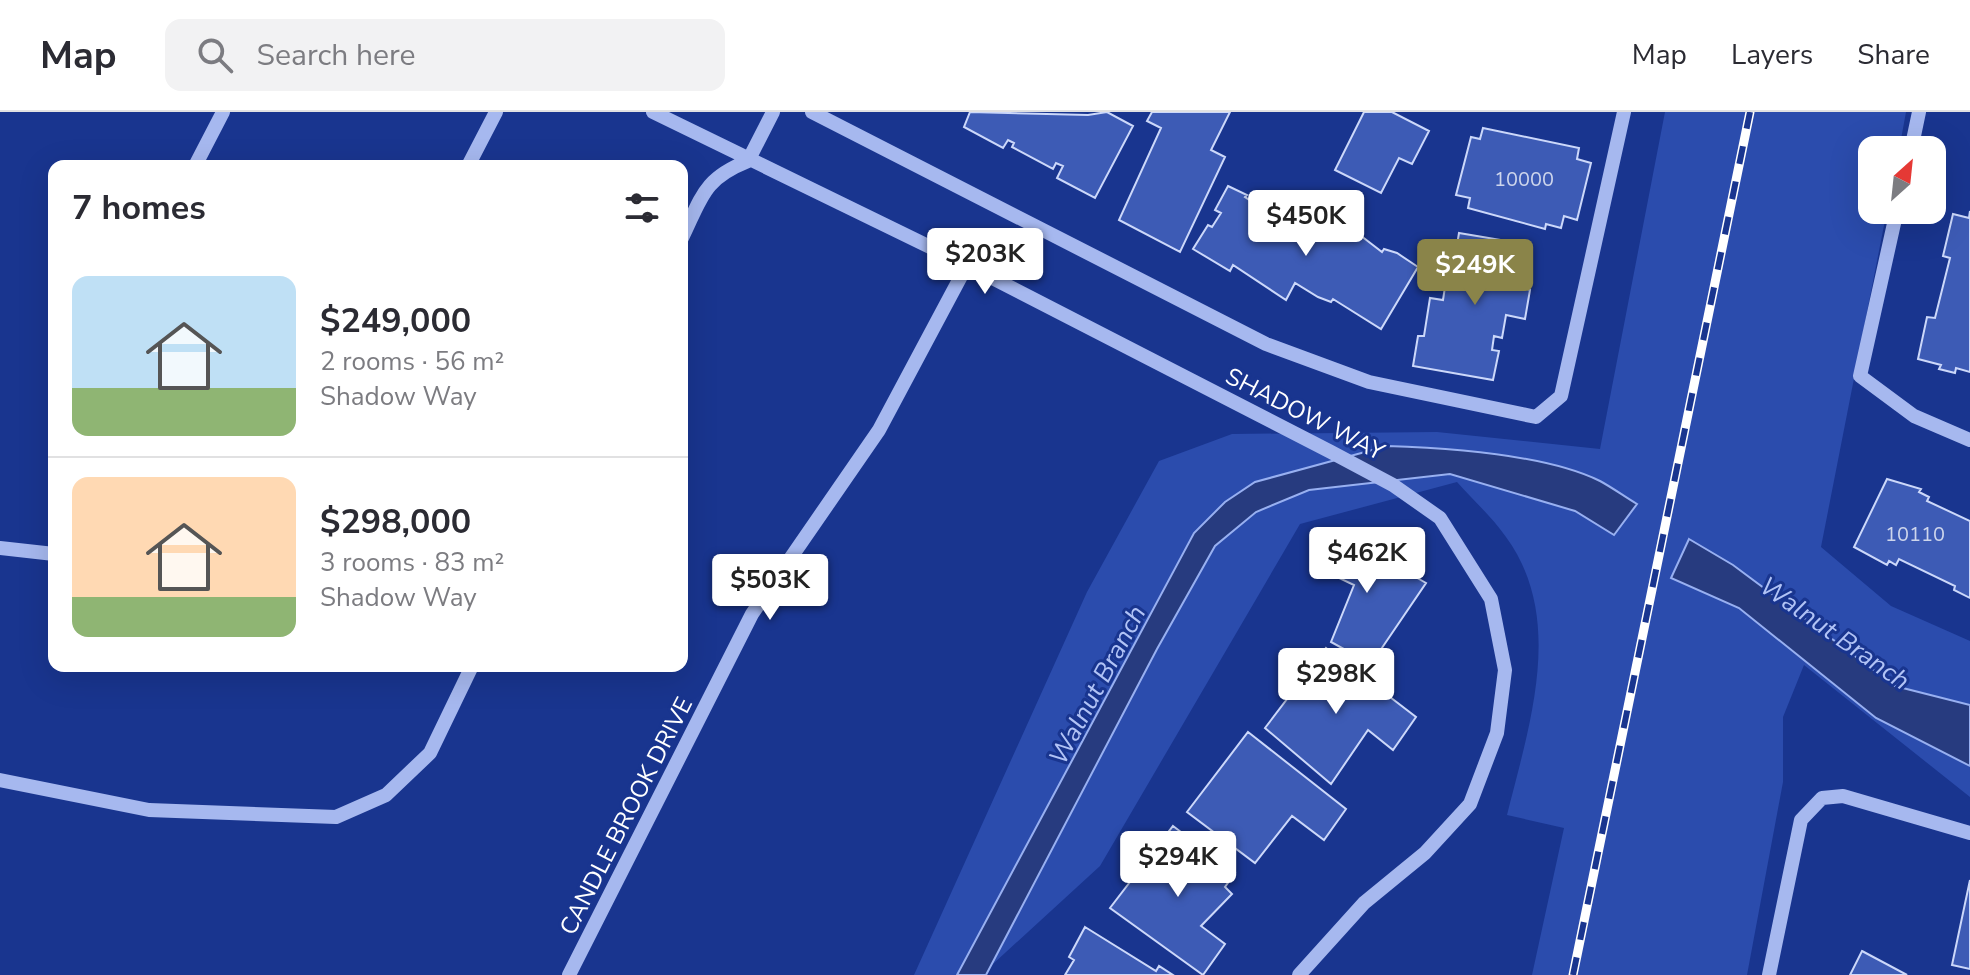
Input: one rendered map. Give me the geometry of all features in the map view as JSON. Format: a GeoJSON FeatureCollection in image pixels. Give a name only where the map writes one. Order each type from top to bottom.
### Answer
{"type":"FeatureCollection","features":[{"type":"Feature","properties":{"kind":"street"},"geometry":{"type":"LineString","coordinates":[[198,160],[223,112]]}},
{"type":"Feature","properties":{"kind":"street"},"geometry":{"type":"LineString","coordinates":[[471,160],[496,112]]}},
{"type":"Feature","properties":{"kind":"street","name":"SHADOW WAY"},"geometry":{"type":"LineString","coordinates":[[653,112],[748,161],[967,265],[1393,485],[1440,518],[1491,599],[1505,670],[1497,733],[1470,804],[1425,853],[1364,903],[1299,975]]}},
{"type":"Feature","properties":{"kind":"street"},"geometry":{"type":"LineString","coordinates":[[688,226],[710,182],[722,171],[748,161],[773,112]]}},
{"type":"Feature","properties":{"kind":"street"},"geometry":{"type":"LineString","coordinates":[[812,112],[1266,344],[1369,382],[1536,417],[1561,396],[1624,112]]}},
{"type":"Feature","properties":{"kind":"street"},"geometry":{"type":"LineString","coordinates":[[1914,136],[1919,112]]}},
{"type":"Feature","properties":{"kind":"street"},"geometry":{"type":"LineString","coordinates":[[1894,224],[1860,376],[1914,416],[1970,440]]}},
{"type":"Feature","properties":{"kind":"street","name":"CANDLE BROOK DRIVE"},"geometry":{"type":"LineString","coordinates":[[569,975],[752,614],[879,430],[967,265]]}},
{"type":"Feature","properties":{"kind":"street"},"geometry":{"type":"LineString","coordinates":[[0,548],[48,553]]}},
{"type":"Feature","properties":{"kind":"street"},"geometry":{"type":"LineString","coordinates":[[0,780],[149,810],[336,817],[386,795],[430,753],[469,672]]}},
{"type":"Feature","properties":{"kind":"street"},"geometry":{"type":"LineString","coordinates":[[1769,975],[1801,820],[1822,798],[1843,796],[1970,833]]}},
{"type":"Feature","properties":{"kind":"shaded area"},"geometry":{"type":"Polygon","coordinates":[[[1665,112],[1906,112],[1902,136],[1858,136],[1858,224],[1884,224],[1821,547],[1891,606],[1970,641],[1970,797],[1804,665],[1783,717],[1783,782],[1747,975],[1532,975],[1564,828],[1507,815],[1525,746],[1537,673],[1535,603],[1524,569],[1506,537],[1457,482],[1300,524],[1100,866],[981,975],[914,975],[1087,592],[1159,461],[1232,434],[1437,432],[1600,449],[1665,112]]]}},
{"type":"Feature","properties":{"kind":"shaded area"},"geometry":{"type":"Polygon","coordinates":[[[1387,446],[1496,454],[1552,464],[1600,481],[1637,504],[1614,535],[1575,511],[1450,474],[1309,490],[1256,512],[1215,546],[1157,649],[986,975],[957,975],[1194,533],[1225,502],[1255,482],[1387,446]]]}},
{"type":"Feature","properties":{"kind":"shaded area"},"geometry":{"type":"Polygon","coordinates":[[[1689,539],[1733,565],[1895,686],[1970,705],[1970,766],[1876,718],[1739,608],[1671,578],[1689,539]]]}},
{"type":"Feature","properties":{"kind":"building"},"geometry":{"type":"Polygon","coordinates":[[[970,112],[1088,115],[1107,112],[1133,126],[1095,198],[1057,178],[1063,166],[1056,163],[1053,169],[1012,147],[1014,143],[1008,140],[1003,148],[964,127],[970,112]]]}},
{"type":"Feature","properties":{"kind":"building"},"geometry":{"type":"Polygon","coordinates":[[[1152,112],[1230,112],[1211,150],[1225,157],[1180,252],[1119,220],[1161,128],[1147,121],[1152,112]]]}},
{"type":"Feature","properties":{"kind":"building"},"geometry":{"type":"Polygon","coordinates":[[[1364,112],[1392,112],[1429,131],[1412,164],[1399,158],[1381,193],[1335,170],[1364,112]]]}},
{"type":"Feature","properties":{"kind":"building"},"geometry":{"type":"Polygon","coordinates":[[[1483,128],[1579,148],[1577,159],[1591,163],[1577,220],[1564,216],[1561,228],[1546,224],[1545,229],[1468,208],[1470,198],[1456,195],[1471,137],[1480,139],[1483,128]]]}},
{"type":"Feature","properties":{"kind":"building"},"geometry":{"type":"Polygon","coordinates":[[[1228,186],[1247,195],[1245,197],[1254,203],[1256,199],[1284,219],[1286,216],[1298,223],[1300,221],[1319,234],[1327,219],[1337,223],[1354,236],[1356,232],[1382,252],[1384,249],[1397,253],[1418,267],[1381,329],[1333,299],[1331,302],[1318,297],[1295,283],[1286,300],[1233,265],[1230,271],[1193,249],[1208,225],[1212,227],[1221,213],[1215,210],[1228,186]]]}},
{"type":"Feature","properties":{"kind":"building"},"geometry":{"type":"Polygon","coordinates":[[[1970,211],[1970,372],[1956,368],[1955,373],[1939,369],[1941,365],[1918,359],[1927,317],[1935,318],[1950,258],[1943,256],[1953,214],[1969,218],[1970,211]]]}},
{"type":"Feature","properties":{"kind":"building"},"geometry":{"type":"Polygon","coordinates":[[[1459,233],[1531,245],[1524,288],[1530,290],[1525,319],[1506,315],[1502,338],[1494,336],[1492,350],[1499,351],[1493,380],[1413,366],[1418,336],[1424,336],[1430,298],[1443,300],[1447,274],[1452,275],[1459,233]]]}},
{"type":"Feature","properties":{"kind":"building"},"geometry":{"type":"Polygon","coordinates":[[[1887,479],[1921,489],[1919,492],[1929,497],[1927,501],[1970,521],[1970,598],[1954,590],[1955,586],[1899,559],[1896,565],[1889,561],[1887,565],[1854,547],[1887,479]]]}},
{"type":"Feature","properties":{"kind":"building"},"geometry":{"type":"Polygon","coordinates":[[[1333,530],[1426,583],[1371,664],[1331,642],[1354,585],[1312,565],[1333,530]]]}},
{"type":"Feature","properties":{"kind":"building"},"geometry":{"type":"Polygon","coordinates":[[[1326,648],[1416,717],[1393,750],[1368,730],[1331,784],[1265,728],[1326,648]]]}},
{"type":"Feature","properties":{"kind":"building"},"geometry":{"type":"Polygon","coordinates":[[[1248,732],[1346,809],[1324,840],[1292,816],[1255,863],[1187,812],[1248,732]]]}},
{"type":"Feature","properties":{"kind":"building"},"geometry":{"type":"Polygon","coordinates":[[[1173,826],[1235,873],[1225,887],[1232,894],[1201,926],[1225,944],[1203,975],[1110,908],[1173,826]]]}},
{"type":"Feature","properties":{"kind":"building"},"geometry":{"type":"Polygon","coordinates":[[[1970,880],[1970,969],[1952,965],[1970,880]]]}},
{"type":"Feature","properties":{"kind":"building"},"geometry":{"type":"Polygon","coordinates":[[[1085,927],[1156,971],[1159,966],[1173,975],[1065,975],[1074,960],[1069,957],[1085,927]]]}},
{"type":"Feature","properties":{"kind":"building"},"geometry":{"type":"Polygon","coordinates":[[[1862,951],[1907,975],[1850,975],[1862,951]]]}},
{"type":"Feature","properties":{"kind":"railway"},"geometry":{"type":"LineString","coordinates":[[1573,975],[1750,112]]}},
{"type":"Feature","properties":{"kind":"water label","name":"Walnut Branch"},"geometry":{"type":"Point","coordinates":[1835,633]}},
{"type":"Feature","properties":{"kind":"water label","name":"Walnut Branch"},"geometry":{"type":"Point","coordinates":[1097,685]}}]}
